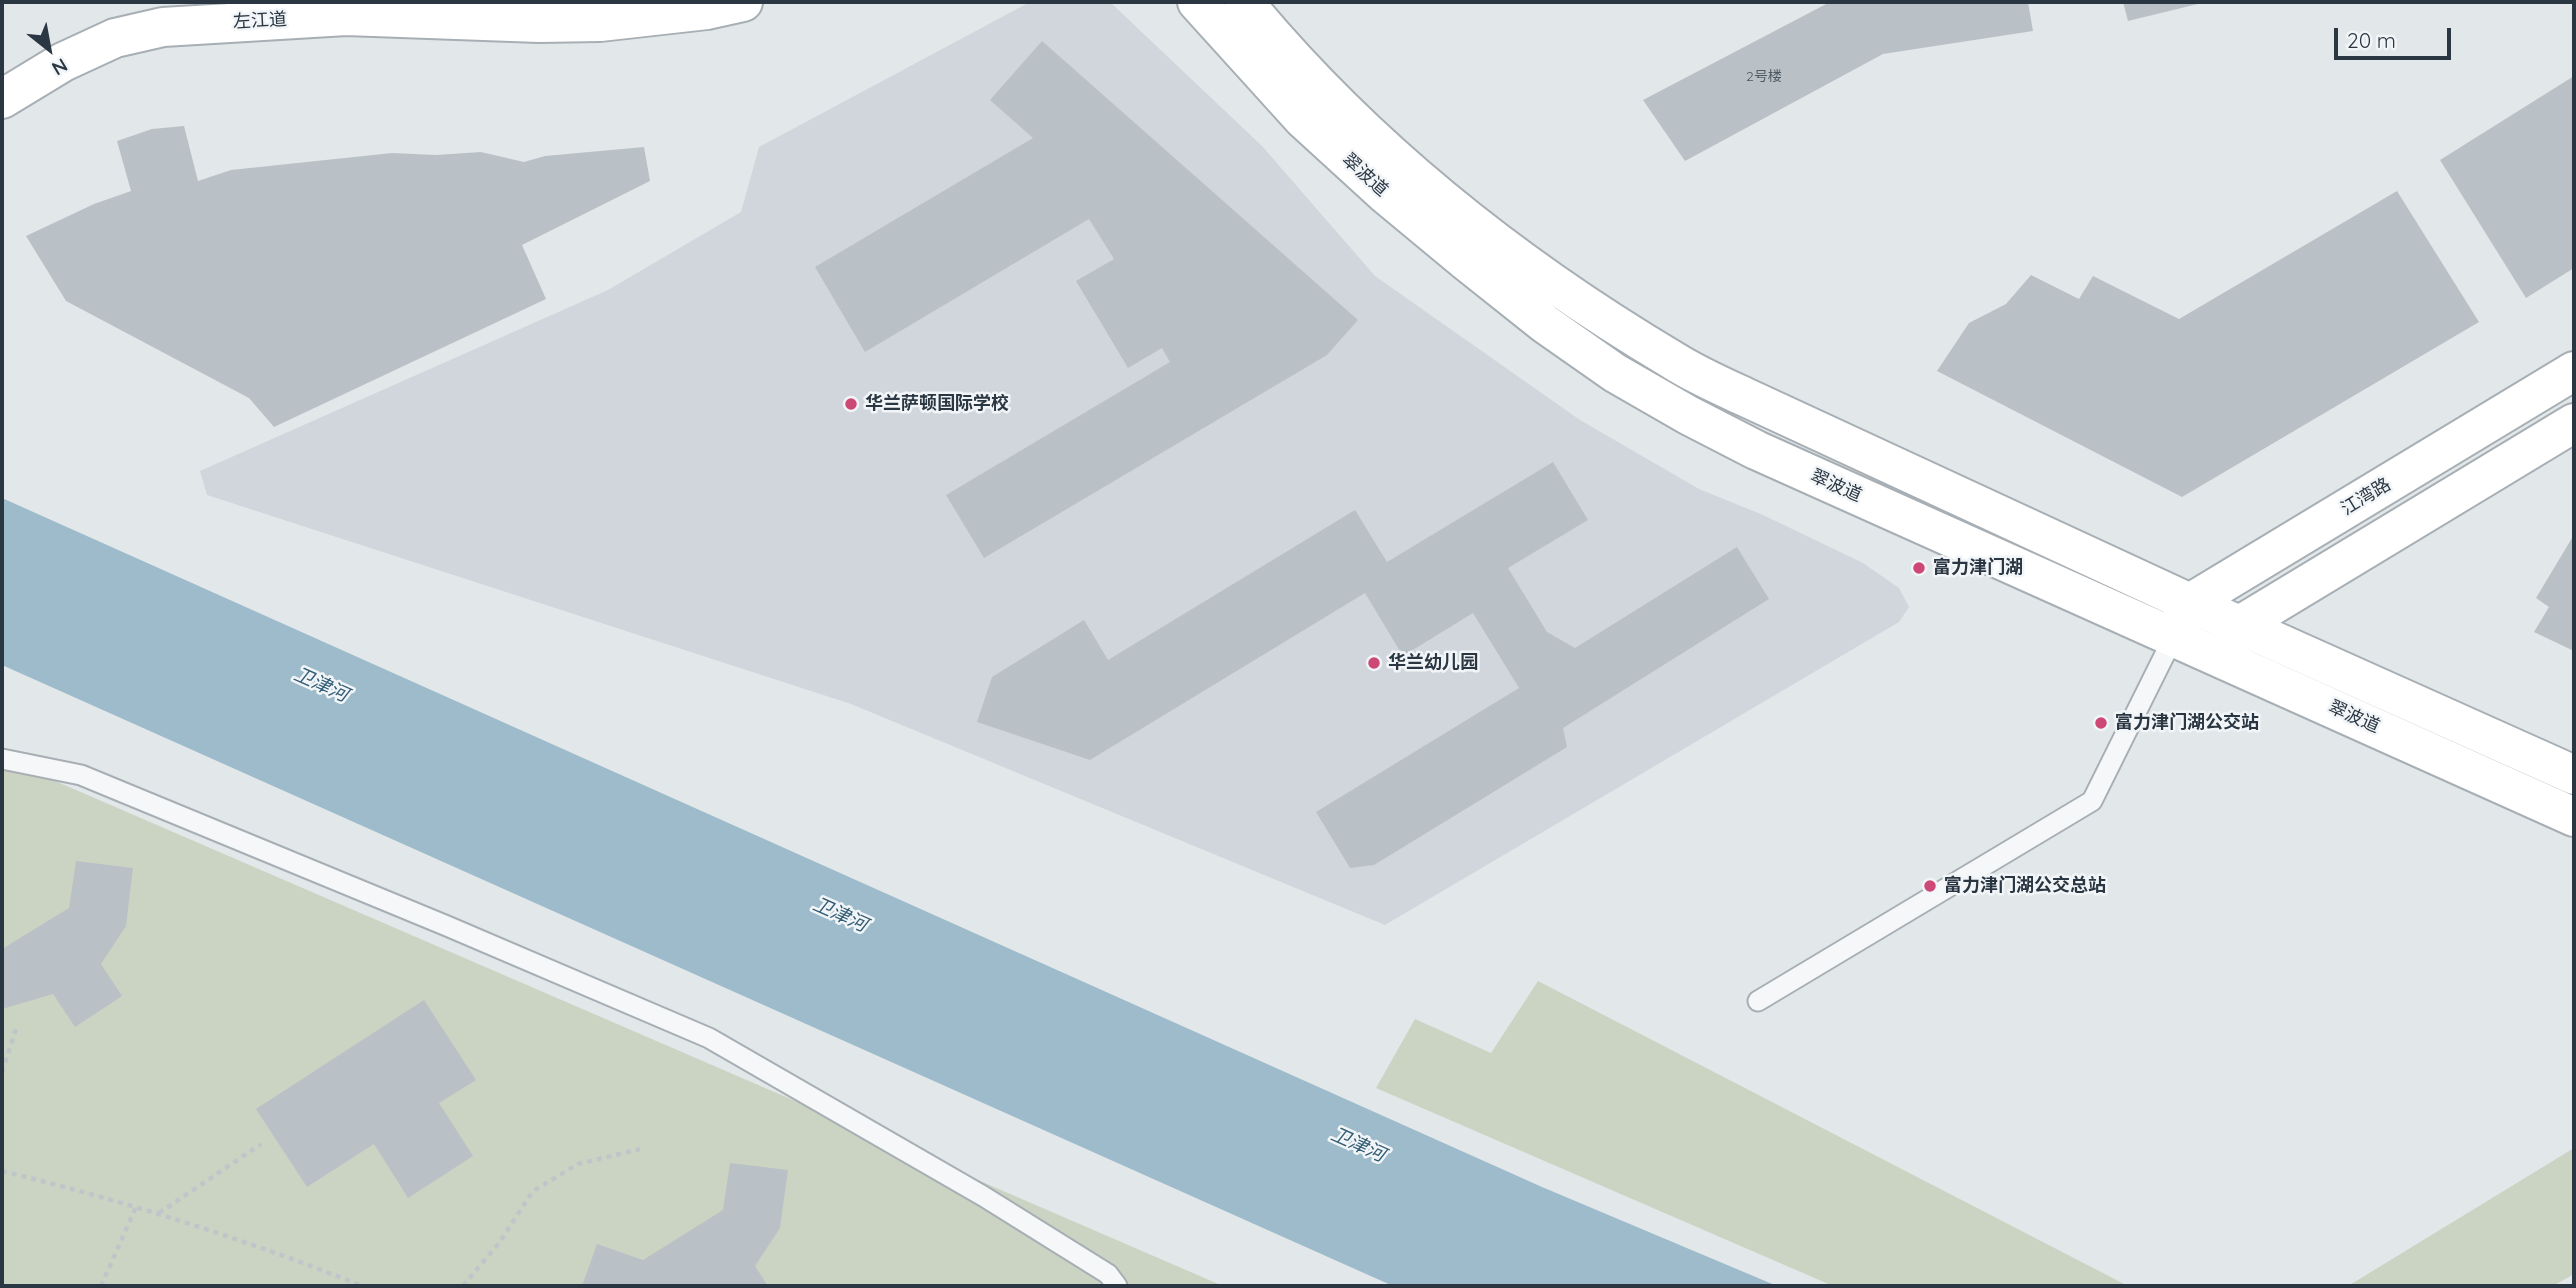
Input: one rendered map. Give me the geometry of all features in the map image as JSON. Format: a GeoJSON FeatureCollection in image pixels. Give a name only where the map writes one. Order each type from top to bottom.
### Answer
{"type":"FeatureCollection","features":[{"type":"Feature","properties":{"kind":"street","name":"左江道"},"geometry":{"type":"LineString","coordinates":[[2,73],[106,19],[157,8],[215,2]]}},
{"type":"Feature","properties":{"kind":"street","name":"左江道"},"geometry":{"type":"LineString","coordinates":[[2,99],[63,62],[115,38],[163,27],[346,16],[539,23],[600,22],[707,10],[743,2]]}},
{"type":"Feature","properties":{"kind":"street","name":"翠波道"},"geometry":{"type":"LineString","coordinates":[[1197,2],[1303,119],[1384,193],[1545,324],[1615,373],[1756,450],[2574,817]]}},
{"type":"Feature","properties":{"kind":"street","name":"翠波道"},"geometry":{"type":"LineString","coordinates":[[1244,2],[1317,83],[1393,156],[1486,234],[1555,284],[1664,355],[1745,397],[2190,603],[2574,775]]}},
{"type":"Feature","properties":{"kind":"street","name":"江湾路"},"geometry":{"type":"LineString","coordinates":[[2190,603],[2574,371]]}},
{"type":"Feature","properties":{"kind":"street"},"geometry":{"type":"LineString","coordinates":[[2173,638],[2217,626],[2240,625],[2574,423]]}},
{"type":"Feature","properties":{"kind":"street"},"geometry":{"type":"LineString","coordinates":[[2173,638],[2190,603]]}},
{"type":"Feature","properties":{"kind":"street"},"geometry":{"type":"LineString","coordinates":[[2224,659],[2240,625]]}},
{"type":"Feature","properties":{"kind":"lane"},"geometry":{"type":"LineString","coordinates":[[1758,1001],[2092,801],[2173,638]]}},
{"type":"Feature","properties":{"kind":"lane"},"geometry":{"type":"LineString","coordinates":[[2,759],[82,775],[709,1038],[983,1196],[1108,1274],[1117,1286]]}},
{"type":"Feature","properties":{"kind":"path"},"geometry":{"type":"LineString","coordinates":[[2,1072],[17,1026]]}},
{"type":"Feature","properties":{"kind":"path"},"geometry":{"type":"LineString","coordinates":[[158,1213],[261,1144]]}},
{"type":"Feature","properties":{"kind":"path"},"geometry":{"type":"LineString","coordinates":[[463,1286],[499,1243],[533,1191],[578,1164],[640,1149]]}},
{"type":"Feature","properties":{"kind":"path"},"geometry":{"type":"LineString","coordinates":[[2,1171],[158,1213],[362,1286]]}},
{"type":"Feature","properties":{"kind":"path"},"geometry":{"type":"LineString","coordinates":[[101,1286],[136,1207]]}},
{"type":"Feature","properties":{"kind":"shaded area"},"geometry":{"type":"Polygon","coordinates":[[[1030,2],[1110,2],[1262,146],[1375,276],[1580,420],[1699,489],[1763,515],[1863,563],[1899,588],[1909,607],[1899,622],[1385,925],[851,704],[207,495],[200,471],[608,290],[741,212],[759,147],[1030,2]]]}},
{"type":"Feature","properties":{"kind":"green space"},"geometry":{"type":"Polygon","coordinates":[[[2,758],[1223,1286],[2,1286],[2,758]]]}},
{"type":"Feature","properties":{"kind":"green space"},"geometry":{"type":"Polygon","coordinates":[[[1538,981],[2128,1286],[1833,1286],[1376,1088],[1415,1019],[1491,1053],[1538,981]]]}},
{"type":"Feature","properties":{"kind":"green space"},"geometry":{"type":"Polygon","coordinates":[[[2574,1148],[2574,1274],[2553,1286],[2348,1286],[2574,1148]]]}},
{"type":"Feature","properties":{"kind":"water","name":"卫津河"},"geometry":{"type":"Polygon","coordinates":[[[2,498],[1542,1187],[1777,1286],[1393,1286],[2,665],[2,498]]]}},
{"type":"Feature","properties":{"kind":"building"},"geometry":{"type":"Polygon","coordinates":[[[1830,2],[2028,2],[2033,31],[1883,54],[1685,161],[1643,100],[1830,2]]]}},
{"type":"Feature","properties":{"kind":"building"},"geometry":{"type":"Polygon","coordinates":[[[2123,2],[2202,2],[2202,3],[2128,21],[2123,2]]]}},
{"type":"Feature","properties":{"kind":"building"},"geometry":{"type":"Polygon","coordinates":[[[1042,41],[1358,320],[1327,355],[984,558],[946,495],[1170,362],[1162,348],[1128,368],[1076,281],[1114,259],[1089,219],[865,352],[815,267],[1033,138],[990,100],[1042,41]]]}},
{"type":"Feature","properties":{"kind":"building"},"geometry":{"type":"Polygon","coordinates":[[[2574,76],[2574,268],[2526,298],[2440,160],[2574,76]]]}},
{"type":"Feature","properties":{"kind":"building"},"geometry":{"type":"Polygon","coordinates":[[[184,126],[198,181],[231,170],[392,153],[436,155],[481,152],[524,162],[545,156],[644,147],[650,181],[522,245],[546,299],[274,427],[249,398],[66,301],[26,236],[94,204],[131,191],[117,141],[152,129],[184,126]]]}},
{"type":"Feature","properties":{"kind":"building"},"geometry":{"type":"Polygon","coordinates":[[[2397,191],[2479,322],[2182,497],[1937,371],[1969,323],[2006,304],[2031,275],[2079,299],[2093,276],[2179,319],[2397,191]]]}},
{"type":"Feature","properties":{"kind":"building"},"geometry":{"type":"Polygon","coordinates":[[[1553,462],[1588,520],[1508,568],[1547,632],[1575,648],[1737,547],[1769,599],[1563,728],[1567,747],[1374,865],[1350,868],[1316,812],[1519,688],[1473,613],[1403,656],[1365,593],[1090,760],[977,722],[992,677],[1084,620],[1108,660],[1355,510],[1387,562],[1553,462]]]}},
{"type":"Feature","properties":{"kind":"building"},"geometry":{"type":"Polygon","coordinates":[[[2572,538],[2574,651],[2534,632],[2549,607],[2536,598],[2572,538]]]}},
{"type":"Feature","properties":{"kind":"building"},"geometry":{"type":"Polygon","coordinates":[[[76,861],[133,868],[126,926],[101,964],[122,996],[75,1027],[53,994],[2,1009],[2,949],[69,908],[76,861]]]}},
{"type":"Feature","properties":{"kind":"building"},"geometry":{"type":"Polygon","coordinates":[[[424,1000],[476,1080],[439,1103],[473,1156],[408,1198],[374,1144],[307,1187],[256,1109],[424,1000]]]}},
{"type":"Feature","properties":{"kind":"building"},"geometry":{"type":"Polygon","coordinates":[[[730,1163],[788,1170],[780,1228],[755,1266],[768,1286],[582,1286],[597,1244],[643,1260],[723,1210],[730,1163]]]}},
{"type":"Feature","properties":{"kind":"place","name":"华兰萨顿国际学校"},"geometry":{"type":"Point","coordinates":[851,404]}},
{"type":"Feature","properties":{"kind":"place","name":"富力津门湖"},"geometry":{"type":"Point","coordinates":[1919,568]}},
{"type":"Feature","properties":{"kind":"place","name":"华兰幼儿园"},"geometry":{"type":"Point","coordinates":[1374,663]}},
{"type":"Feature","properties":{"kind":"place","name":"富力津门湖公交站"},"geometry":{"type":"Point","coordinates":[2101,723]}},
{"type":"Feature","properties":{"kind":"place","name":"富力津门湖公交总站"},"geometry":{"type":"Point","coordinates":[1930,886]}}]}
